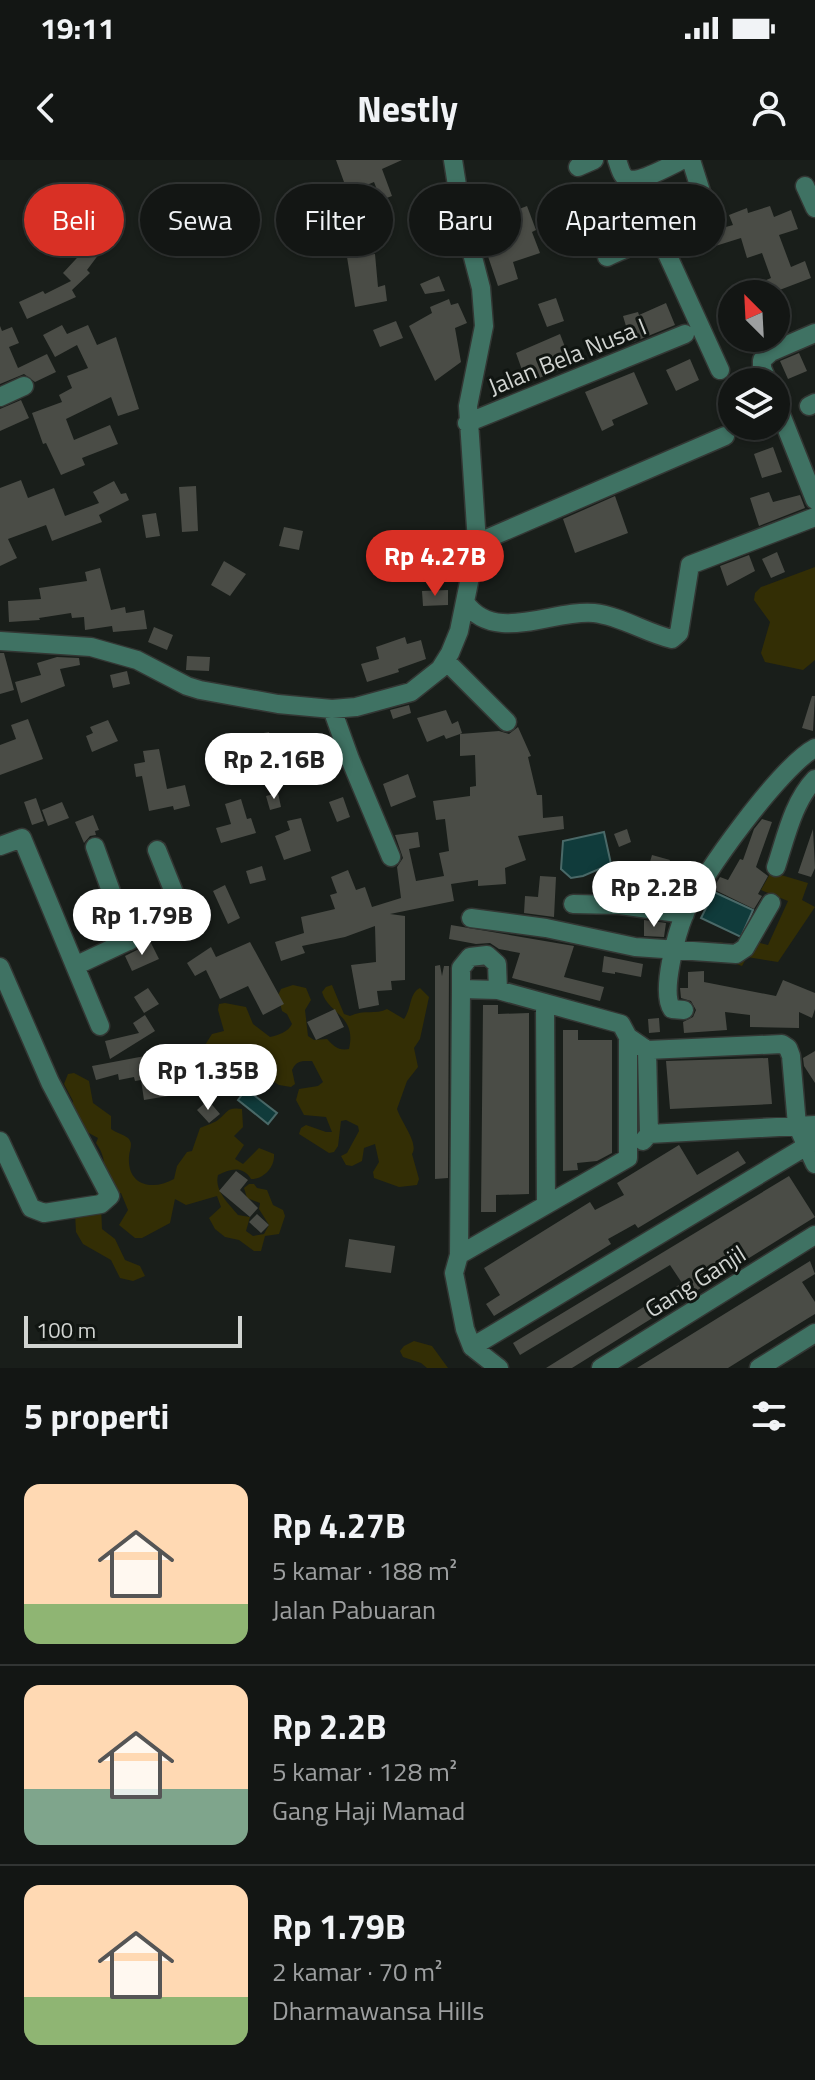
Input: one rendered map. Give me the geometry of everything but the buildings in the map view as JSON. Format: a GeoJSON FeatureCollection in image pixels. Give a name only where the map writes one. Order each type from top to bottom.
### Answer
{"type":"FeatureCollection","features":[{"type":"Feature","properties":{"kind":"street"},"geometry":{"type":"LineString","coordinates":[[0,641],[91,647],[137,660],[200,690],[278,704],[332,709],[356,707],[411,692],[431,678],[446,661],[459,631],[477,543],[467,423],[468,397],[484,326],[484,305],[461,211],[453,160]]}},
{"type":"Feature","properties":{"kind":"street"},"geometry":{"type":"LineString","coordinates":[[617,160],[623,176],[628,179],[641,178],[682,160]]}},
{"type":"Feature","properties":{"kind":"street"},"geometry":{"type":"LineString","coordinates":[[691,160],[698,184]]}},
{"type":"Feature","properties":{"kind":"street"},"geometry":{"type":"LineString","coordinates":[[805,186],[815,208]]}},
{"type":"Feature","properties":{"kind":"street"},"geometry":{"type":"LineString","coordinates":[[668,256],[719,368]]}},
{"type":"Feature","properties":{"kind":"street"},"geometry":{"type":"LineString","coordinates":[[762,368],[762,360],[771,352],[815,333]]}},
{"type":"Feature","properties":{"kind":"street","name":"Jalan Bela Nusa I"},"geometry":{"type":"LineString","coordinates":[[467,423],[685,334]]}},
{"type":"Feature","properties":{"kind":"street"},"geometry":{"type":"LineString","coordinates":[[0,397],[24,386]]}},
{"type":"Feature","properties":{"kind":"street"},"geometry":{"type":"LineString","coordinates":[[790,437],[815,500]]}},
{"type":"Feature","properties":{"kind":"street"},"geometry":{"type":"LineString","coordinates":[[477,543],[718,439]]}},
{"type":"Feature","properties":{"kind":"street"},"geometry":{"type":"LineString","coordinates":[[465,602],[479,619],[490,621],[531,622],[565,615],[597,614],[672,639],[679,633],[688,570],[694,563],[815,517]]}},
{"type":"Feature","properties":{"kind":"street"},"geometry":{"type":"LineString","coordinates":[[446,661],[507,722]]}},
{"type":"Feature","properties":{"kind":"street"},"geometry":{"type":"LineString","coordinates":[[332,709],[391,857]]}},
{"type":"Feature","properties":{"kind":"street"},"geometry":{"type":"LineString","coordinates":[[684,1010],[672,1009],[667,1001],[668,976],[685,914],[702,883],[777,781],[803,754],[815,748]]}},
{"type":"Feature","properties":{"kind":"street"},"geometry":{"type":"LineString","coordinates":[[776,867],[796,808],[815,779]]}},
{"type":"Feature","properties":{"kind":"street"},"geometry":{"type":"LineString","coordinates":[[0,846],[22,838],[100,1026]]}},
{"type":"Feature","properties":{"kind":"street"},"geometry":{"type":"LineString","coordinates":[[95,847],[129,941]]}},
{"type":"Feature","properties":{"kind":"street"},"geometry":{"type":"LineString","coordinates":[[75,966],[183,915],[157,850]]}},
{"type":"Feature","properties":{"kind":"street"},"geometry":{"type":"LineString","coordinates":[[471,918],[546,928],[635,947],[736,954],[745,948],[771,903]]}},
{"type":"Feature","properties":{"kind":"street"},"geometry":{"type":"LineString","coordinates":[[573,904],[620,905],[685,914]]}},
{"type":"Feature","properties":{"kind":"street"},"geometry":{"type":"LineString","coordinates":[[498,990],[497,964],[487,955],[470,957],[461,968],[459,1255],[454,1273],[457,1297],[472,1347],[499,1368]]}},
{"type":"Feature","properties":{"kind":"street"},"geometry":{"type":"LineString","coordinates":[[0,967],[50,1082],[110,1196],[101,1204],[44,1213],[31,1208],[0,1141]]}},
{"type":"Feature","properties":{"kind":"street"},"geometry":{"type":"LineString","coordinates":[[461,989],[498,990],[621,1024],[628,1037],[647,1050],[782,1044],[791,1056],[815,1164]]}},
{"type":"Feature","properties":{"kind":"street"},"geometry":{"type":"LineString","coordinates":[[545,1003],[546,1205]]}},
{"type":"Feature","properties":{"kind":"street"},"geometry":{"type":"LineString","coordinates":[[628,1037],[628,1158]]}},
{"type":"Feature","properties":{"kind":"street"},"geometry":{"type":"LineString","coordinates":[[459,1255],[628,1158],[649,1134],[647,1050]]}},
{"type":"Feature","properties":{"kind":"street"},"geometry":{"type":"LineString","coordinates":[[649,1134],[806,1125]]}},
{"type":"Feature","properties":{"kind":"street"},"geometry":{"type":"LineString","coordinates":[[472,1347],[811,1143]]}},
{"type":"Feature","properties":{"kind":"street","name":"Gang Ganjil"},"geometry":{"type":"LineString","coordinates":[[601,1368],[815,1235]]}},
{"type":"Feature","properties":{"kind":"street"},"geometry":{"type":"LineString","coordinates":[[759,1368],[815,1333]]}},
{"type":"Feature","properties":{"kind":"shaded area"},"geometry":{"type":"Polygon","coordinates":[[[815,567],[815,660],[803,670],[765,662],[761,653],[770,622],[754,600],[755,593],[761,587],[815,567]]]}},
{"type":"Feature","properties":{"kind":"shaded area"},"geometry":{"type":"Polygon","coordinates":[[[771,872],[808,883],[802,900],[815,907],[778,962],[747,957],[742,966],[717,957],[720,942],[753,951],[756,942],[768,945],[788,901],[761,890],[771,872]]]}},
{"type":"Feature","properties":{"kind":"shaded area"},"geometry":{"type":"Polygon","coordinates":[[[293,985],[306,988],[311,1000],[305,1010],[308,1036],[314,1040],[327,1039],[342,1049],[349,1049],[349,1029],[325,999],[322,992],[326,987],[332,985],[344,1014],[350,1016],[387,1009],[404,1019],[416,990],[420,988],[429,997],[420,1039],[414,1048],[418,1067],[407,1081],[397,1109],[413,1144],[412,1154],[419,1179],[417,1185],[399,1187],[374,1178],[373,1172],[379,1162],[375,1144],[364,1148],[362,1161],[352,1166],[346,1165],[341,1156],[347,1153],[359,1131],[358,1126],[346,1120],[341,1121],[338,1146],[334,1152],[329,1153],[299,1134],[306,1125],[332,1132],[326,1117],[304,1115],[296,1100],[299,1089],[318,1086],[323,1082],[312,1061],[296,1064],[292,1070],[295,1084],[291,1087],[279,1085],[266,1077],[263,1061],[255,1054],[246,1058],[246,1071],[237,1078],[219,1078],[211,1069],[205,1045],[212,1034],[224,1031],[219,1004],[246,1007],[253,1024],[270,1037],[286,1031],[292,1024],[282,1011],[278,995],[281,989],[293,985]]]}},
{"type":"Feature","properties":{"kind":"shaded area"},"geometry":{"type":"Polygon","coordinates":[[[74,1073],[89,1081],[93,1103],[111,1116],[111,1129],[130,1140],[129,1167],[132,1174],[137,1180],[150,1185],[174,1179],[177,1166],[187,1152],[192,1151],[200,1128],[231,1109],[242,1109],[243,1127],[234,1136],[244,1145],[235,1159],[243,1164],[259,1148],[274,1154],[273,1163],[264,1175],[251,1179],[240,1170],[222,1173],[218,1175],[218,1186],[238,1215],[250,1217],[246,1231],[253,1236],[264,1234],[269,1225],[259,1209],[260,1203],[247,1198],[244,1188],[254,1184],[267,1190],[273,1205],[283,1210],[285,1216],[279,1234],[265,1236],[261,1251],[254,1251],[239,1240],[225,1237],[215,1229],[209,1218],[221,1207],[217,1196],[186,1205],[175,1199],[170,1223],[142,1238],[135,1238],[119,1225],[128,1210],[121,1193],[109,1196],[101,1207],[102,1229],[115,1239],[125,1260],[140,1266],[145,1276],[133,1281],[120,1278],[111,1260],[83,1244],[76,1232],[77,1207],[101,1191],[104,1166],[96,1143],[98,1138],[87,1132],[75,1136],[71,1132],[73,1101],[64,1084],[68,1074],[74,1073]]]}},
{"type":"Feature","properties":{"kind":"shaded area"},"geometry":{"type":"Polygon","coordinates":[[[414,1341],[432,1346],[448,1368],[427,1368],[403,1357],[400,1351],[414,1341]]]}},
{"type":"Feature","properties":{"kind":"water"},"geometry":{"type":"Polygon","coordinates":[[[604,832],[611,864],[571,878],[561,869],[563,841],[604,832]]]}},
{"type":"Feature","properties":{"kind":"water"},"geometry":{"type":"Polygon","coordinates":[[[714,892],[753,910],[741,937],[701,918],[714,892]]]}},
{"type":"Feature","properties":{"kind":"water"},"geometry":{"type":"Polygon","coordinates":[[[246,1089],[277,1113],[268,1124],[238,1100],[246,1089]]]}}]}
